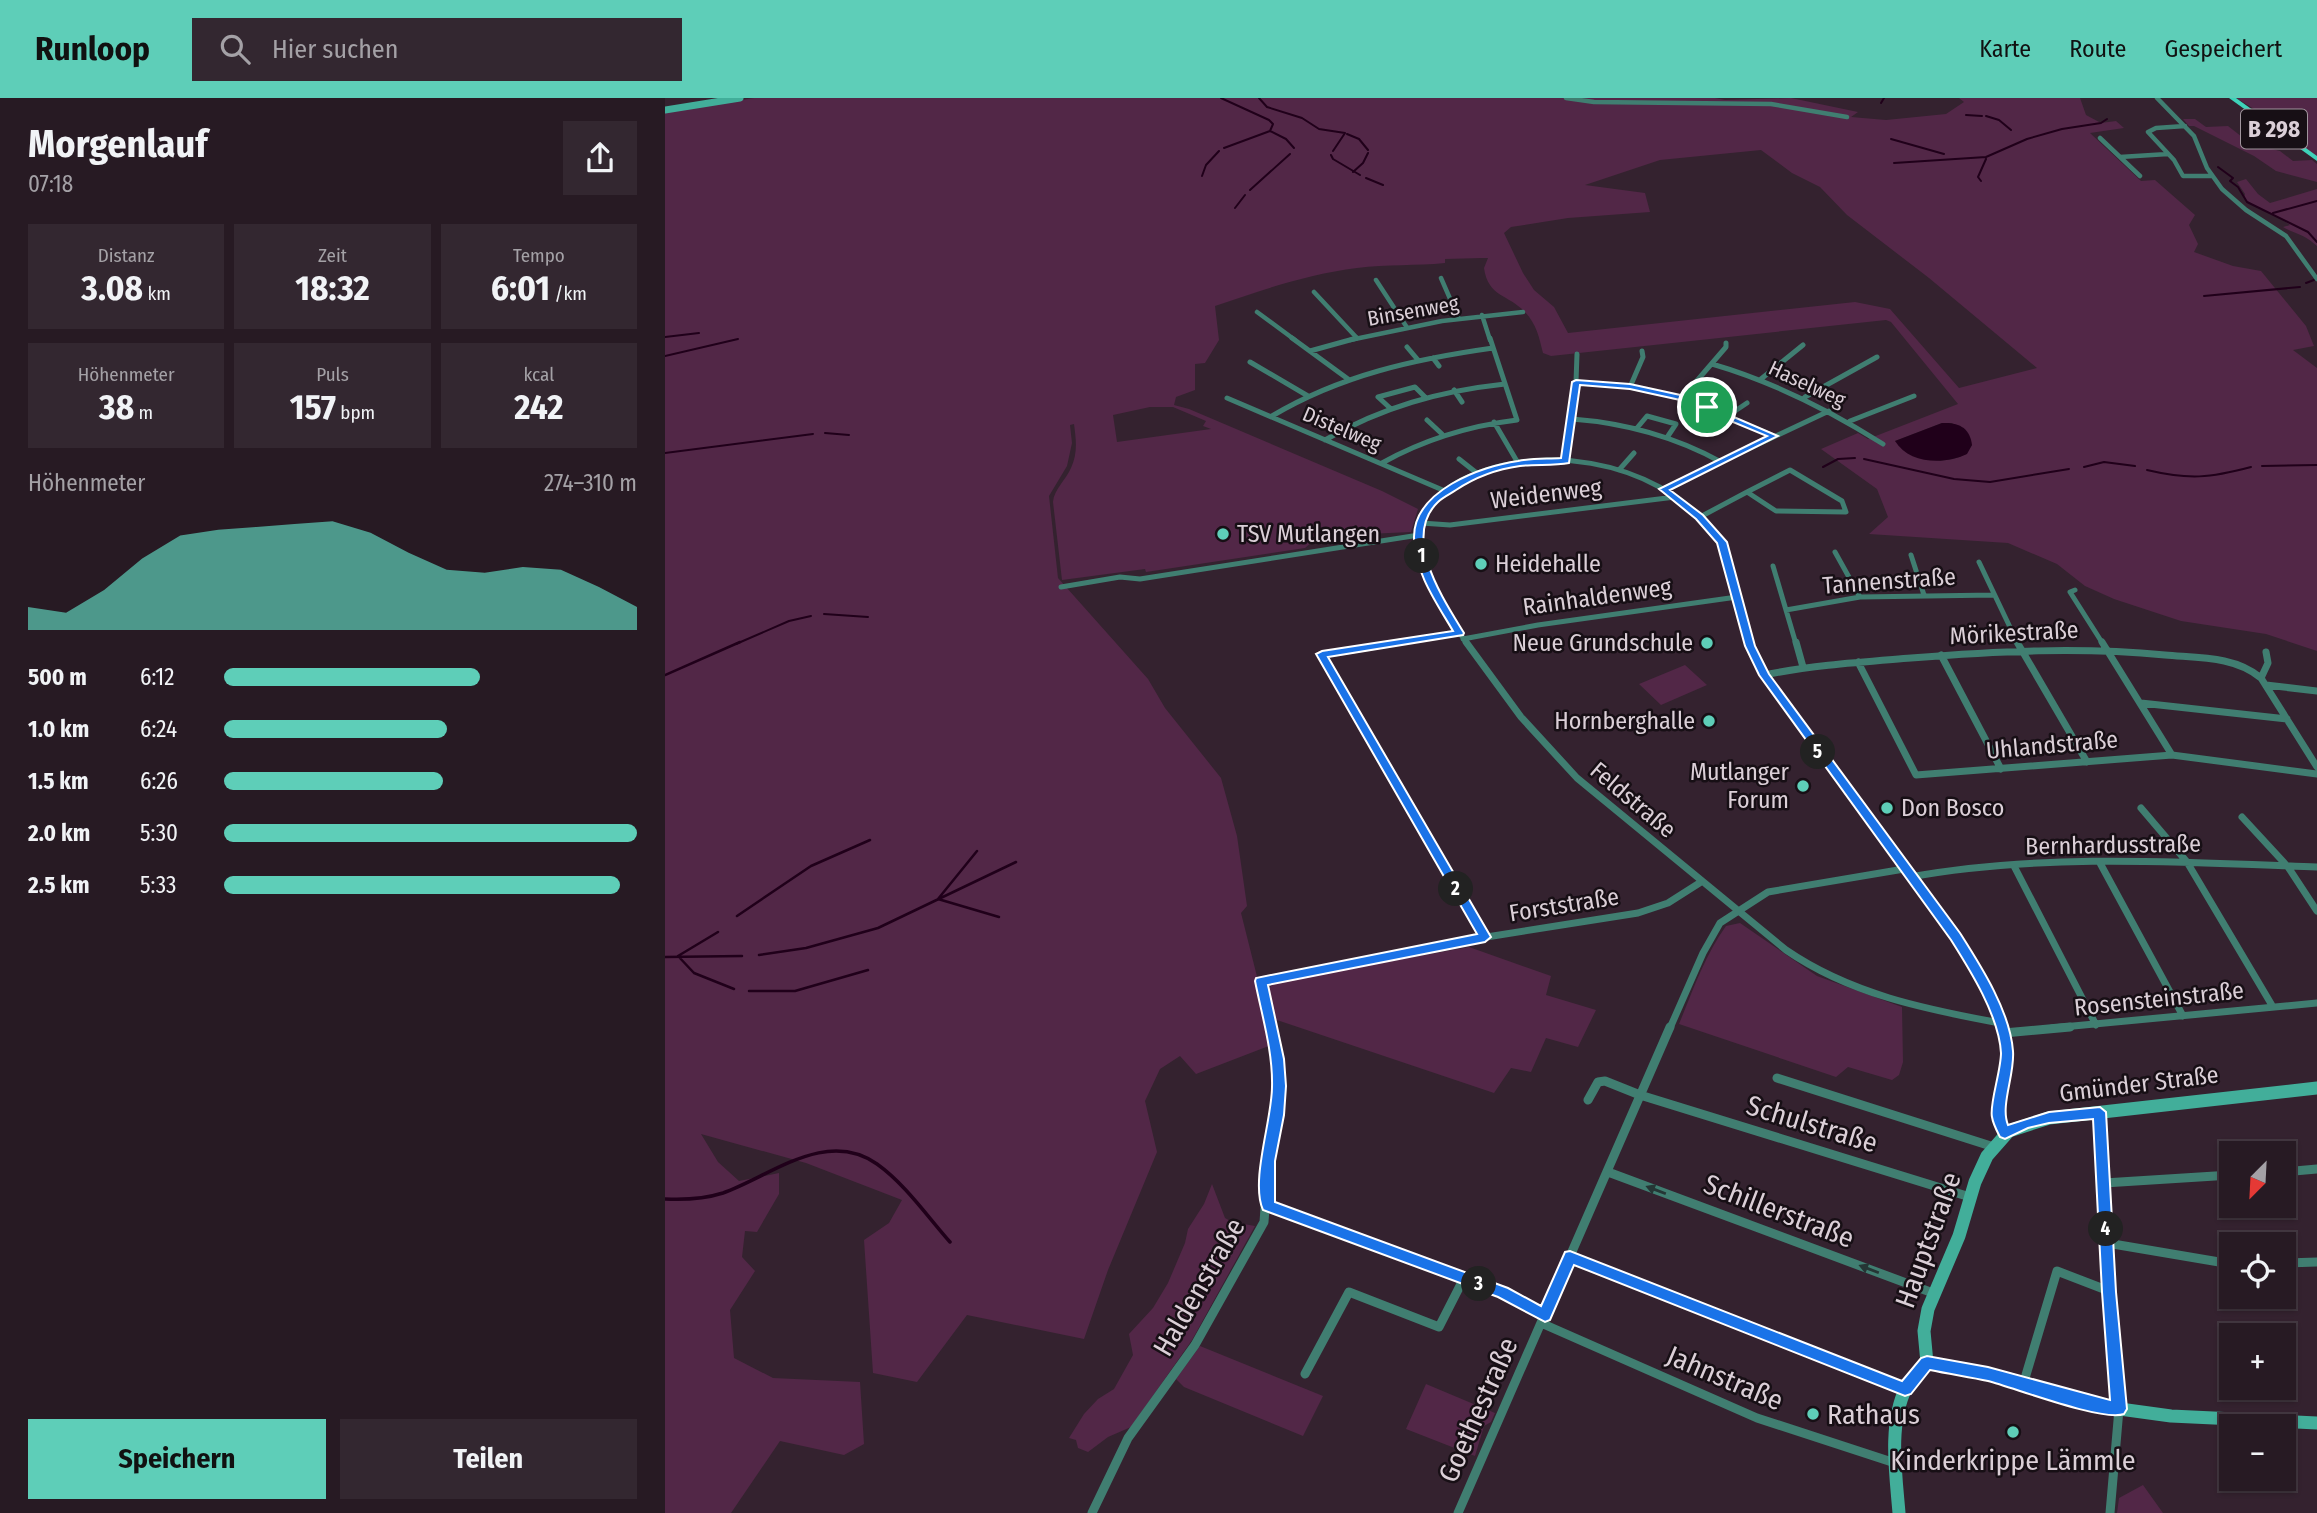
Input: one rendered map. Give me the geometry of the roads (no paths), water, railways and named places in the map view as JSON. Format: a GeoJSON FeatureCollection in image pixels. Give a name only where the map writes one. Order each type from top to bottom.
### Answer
{"type":"FeatureCollection","features":[{"type":"Feature","properties":{"kind":"main road","name":"B 298"},"geometry":{"type":"LineString","coordinates":[[2232,98],[2317,159]]}},
{"type":"Feature","properties":{"kind":"street"},"geometry":{"type":"LineString","coordinates":[[665,110],[740,98]]}},
{"type":"Feature","properties":{"kind":"street"},"geometry":{"type":"LineString","coordinates":[[1566,98],[1603,102],[1775,104],[1847,117]]}},
{"type":"Feature","properties":{"kind":"street"},"geometry":{"type":"LineString","coordinates":[[2157,98],[2197,140],[2211,176],[2237,204],[2286,236],[2317,279]]}},
{"type":"Feature","properties":{"kind":"street"},"geometry":{"type":"LineString","coordinates":[[2185,126],[2156,128],[2148,132],[2183,176],[2211,176]]}},
{"type":"Feature","properties":{"kind":"street"},"geometry":{"type":"LineString","coordinates":[[2100,138],[2140,176]]}},
{"type":"Feature","properties":{"kind":"street"},"geometry":{"type":"LineString","coordinates":[[2120,157],[2168,154]]}},
{"type":"Feature","properties":{"kind":"street"},"geometry":{"type":"LineString","coordinates":[[1441,278],[1458,317]]}},
{"type":"Feature","properties":{"kind":"street"},"geometry":{"type":"LineString","coordinates":[[1375,280],[1406,326]]}},
{"type":"Feature","properties":{"kind":"street"},"geometry":{"type":"LineString","coordinates":[[1314,292],[1356,337]]}},
{"type":"Feature","properties":{"kind":"street"},"geometry":{"type":"LineString","coordinates":[[1257,312],[1348,379]]}},
{"type":"Feature","properties":{"kind":"street","name":"Binsenweg"},"geometry":{"type":"LineString","coordinates":[[1310,351],[1406,326],[1458,317],[1523,312]]}},
{"type":"Feature","properties":{"kind":"street"},"geometry":{"type":"LineString","coordinates":[[1382,463],[1442,434],[1494,422],[1517,420],[1482,315]]}},
{"type":"Feature","properties":{"kind":"street"},"geometry":{"type":"LineString","coordinates":[[1682,398],[1726,347],[1726,343]]}},
{"type":"Feature","properties":{"kind":"street"},"geometry":{"type":"LineString","coordinates":[[1761,379],[1803,345]]}},
{"type":"Feature","properties":{"kind":"street"},"geometry":{"type":"LineString","coordinates":[[1407,346],[1418,360]]}},
{"type":"Feature","properties":{"kind":"street"},"geometry":{"type":"LineString","coordinates":[[1272,416],[1308,396],[1348,379],[1418,360],[1493,348]]}},
{"type":"Feature","properties":{"kind":"street"},"geometry":{"type":"LineString","coordinates":[[1630,387],[1643,357],[1642,351]]}},
{"type":"Feature","properties":{"kind":"street"},"geometry":{"type":"LineString","coordinates":[[1565,461],[1572,419],[1577,354]]}},
{"type":"Feature","properties":{"kind":"street"},"geometry":{"type":"LineString","coordinates":[[1805,397],[1877,357]]}},
{"type":"Feature","properties":{"kind":"street"},"geometry":{"type":"LineString","coordinates":[[1433,358],[1439,366]]}},
{"type":"Feature","properties":{"kind":"street"},"geometry":{"type":"LineString","coordinates":[[1250,362],[1308,396]]}},
{"type":"Feature","properties":{"kind":"street","name":"Haselweg"},"geometry":{"type":"LineString","coordinates":[[1712,364],[1761,379],[1805,397],[1850,421],[1883,444]]}},
{"type":"Feature","properties":{"kind":"street"},"geometry":{"type":"LineString","coordinates":[[1576,382],[1630,387],[1682,398],[1729,415],[1774,436]]}},
{"type":"Feature","properties":{"kind":"street"},"geometry":{"type":"LineString","coordinates":[[1325,440],[1363,419],[1425,397],[1454,390],[1505,384]]}},
{"type":"Feature","properties":{"kind":"street"},"geometry":{"type":"LineString","coordinates":[[1390,408],[1378,397],[1415,387],[1425,397]]}},
{"type":"Feature","properties":{"kind":"street"},"geometry":{"type":"LineString","coordinates":[[1454,390],[1462,402]]}},
{"type":"Feature","properties":{"kind":"street"},"geometry":{"type":"LineString","coordinates":[[1850,421],[1914,396]]}},
{"type":"Feature","properties":{"kind":"street","name":"Distelweg"},"geometry":{"type":"LineString","coordinates":[[1227,398],[1445,491]]}},
{"type":"Feature","properties":{"kind":"street"},"geometry":{"type":"LineString","coordinates":[[1729,415],[1747,403]]}},
{"type":"Feature","properties":{"kind":"street"},"geometry":{"type":"LineString","coordinates":[[1663,489],[1829,411]]}},
{"type":"Feature","properties":{"kind":"street"},"geometry":{"type":"LineString","coordinates":[[1637,428],[1647,416],[1653,416],[1676,424],[1668,436]]}},
{"type":"Feature","properties":{"kind":"street"},"geometry":{"type":"LineString","coordinates":[[1572,419],[1637,428],[1668,436],[1721,462]]}},
{"type":"Feature","properties":{"kind":"street"},"geometry":{"type":"LineString","coordinates":[[1427,420],[1442,434]]}},
{"type":"Feature","properties":{"kind":"street"},"geometry":{"type":"LineString","coordinates":[[1494,422],[1518,463]]}},
{"type":"Feature","properties":{"kind":"street"},"geometry":{"type":"LineString","coordinates":[[1619,470],[1634,453]]}},
{"type":"Feature","properties":{"kind":"street"},"geometry":{"type":"LineString","coordinates":[[1459,458],[1478,474]]}},
{"type":"Feature","properties":{"kind":"street","name":"Feldstraße"},"geometry":{"type":"LineString","coordinates":[[2001,1023],[1886,996],[1829,976],[1797,957],[1737,911],[1559,762],[1461,636],[1431,586],[1422,561],[1419,535],[1428,507],[1445,491],[1478,474],[1518,463],[1565,461],[1619,470],[1651,483],[1675,497],[1700,517],[1722,542],[1750,646],[1764,675],[1955,936],[1973,965],[2001,1023],[2004,1033],[2007,1053],[2005,1083],[1997,1115],[2005,1133]]}},
{"type":"Feature","properties":{"kind":"street"},"geometry":{"type":"LineString","coordinates":[[1700,517],[1747,492],[1790,470],[1842,501],[1846,512],[1776,512],[1747,492]]}},
{"type":"Feature","properties":{"kind":"street","name":"Weidenweg"},"geometry":{"type":"LineString","coordinates":[[1421,523],[1450,525],[1675,497]]}},
{"type":"Feature","properties":{"kind":"street"},"geometry":{"type":"LineString","coordinates":[[1061,587],[1120,577],[1140,579],[1305,553],[1317,548],[1419,535]]}},
{"type":"Feature","properties":{"kind":"street"},"geometry":{"type":"LineString","coordinates":[[1835,552],[1860,597]]}},
{"type":"Feature","properties":{"kind":"street"},"geometry":{"type":"LineString","coordinates":[[1911,555],[1924,595]]}},
{"type":"Feature","properties":{"kind":"street"},"geometry":{"type":"LineString","coordinates":[[1979,562],[2020,649],[2087,762]]}},
{"type":"Feature","properties":{"kind":"street"},"geometry":{"type":"LineString","coordinates":[[1773,566],[1803,667]]}},
{"type":"Feature","properties":{"kind":"street"},"geometry":{"type":"LineString","coordinates":[[2075,590],[2070,592],[2103,649],[2172,755]]}},
{"type":"Feature","properties":{"kind":"street","name":"Tannenstraße"},"geometry":{"type":"LineString","coordinates":[[1786,610],[1860,597],[1994,595]]}},
{"type":"Feature","properties":{"kind":"street","name":"Rainhaldenweg"},"geometry":{"type":"LineString","coordinates":[[1485,937],[1322,654],[1737,597]]}},
{"type":"Feature","properties":{"kind":"street","name":"Mörikestraße"},"geometry":{"type":"LineString","coordinates":[[1764,675],[1803,667],[1941,655],[2020,649],[2103,649],[2223,660],[2248,667],[2263,682]]}},
{"type":"Feature","properties":{"kind":"street"},"geometry":{"type":"LineString","coordinates":[[2266,652],[2263,682],[2317,767]]}},
{"type":"Feature","properties":{"kind":"street"},"geometry":{"type":"LineString","coordinates":[[1941,655],[2001,769]]}},
{"type":"Feature","properties":{"kind":"street","name":"Uhlandstraße"},"geometry":{"type":"LineString","coordinates":[[1857,662],[1916,775],[2172,755],[2317,774]]}},
{"type":"Feature","properties":{"kind":"street"},"geometry":{"type":"LineString","coordinates":[[2263,682],[2317,691]]}},
{"type":"Feature","properties":{"kind":"street"},"geometry":{"type":"LineString","coordinates":[[2140,703],[2287,719]]}},
{"type":"Feature","properties":{"kind":"street"},"geometry":{"type":"LineString","coordinates":[[2141,808],[2187,862],[2273,1007]]}},
{"type":"Feature","properties":{"kind":"street"},"geometry":{"type":"LineString","coordinates":[[2242,817],[2288,867],[2317,911]]}},
{"type":"Feature","properties":{"kind":"street","name":"Bernhardusstraße"},"geometry":{"type":"LineString","coordinates":[[1910,877],[1965,867],[2100,863],[2187,862],[2317,867]]}},
{"type":"Feature","properties":{"kind":"street"},"geometry":{"type":"LineString","coordinates":[[2100,863],[2183,1016]]}},
{"type":"Feature","properties":{"kind":"street"},"geometry":{"type":"LineString","coordinates":[[2014,866],[2095,1025]]}},
{"type":"Feature","properties":{"kind":"street"},"geometry":{"type":"LineString","coordinates":[[1737,911],[1768,892],[1904,869]]}},
{"type":"Feature","properties":{"kind":"street","name":"Forststraße"},"geometry":{"type":"LineString","coordinates":[[1261,981],[1485,937],[1638,913],[1668,903],[1701,882]]}},
{"type":"Feature","properties":{"kind":"street","name":"Goethestraße"},"geometry":{"type":"LineString","coordinates":[[1458,1513],[1703,953],[1720,923],[1737,911]]}},
{"type":"Feature","properties":{"kind":"street","name":"Haldenstraße"},"geometry":{"type":"LineString","coordinates":[[1092,1513],[1128,1438],[1195,1345],[1264,1222],[1268,1206],[1268,1161],[1277,1115],[1279,1086],[1277,1059],[1261,981]]}},
{"type":"Feature","properties":{"kind":"street","name":"Rosensteinstraße"},"geometry":{"type":"LineString","coordinates":[[2004,1033],[2317,1003]]}},
{"type":"Feature","properties":{"kind":"street"},"geometry":{"type":"LineString","coordinates":[[1777,1078],[1994,1147],[2005,1133]]}},
{"type":"Feature","properties":{"kind":"street"},"geometry":{"type":"LineString","coordinates":[[1588,1100],[1600,1080],[1640,1095]]}},
{"type":"Feature","properties":{"kind":"street","name":"Gmünder Straße"},"geometry":{"type":"LineString","coordinates":[[2005,1133],[2025,1123],[2049,1118],[2317,1088]]}},
{"type":"Feature","properties":{"kind":"street","name":"Schulstraße"},"geometry":{"type":"LineString","coordinates":[[1640,1095],[1970,1197]]}},
{"type":"Feature","properties":{"kind":"street"},"geometry":{"type":"LineString","coordinates":[[2100,1112],[2109,1292],[2119,1409],[2110,1513]]}},
{"type":"Feature","properties":{"kind":"street","name":"Hauptstraße"},"geometry":{"type":"LineString","coordinates":[[1927,1363],[1924,1323],[1933,1293],[1959,1235],[1970,1197],[1985,1161],[1994,1147]]}},
{"type":"Feature","properties":{"kind":"street"},"geometry":{"type":"LineString","coordinates":[[2296,1171],[2317,1170]]}},
{"type":"Feature","properties":{"kind":"street","name":"Schillerstraße"},"geometry":{"type":"LineString","coordinates":[[1608,1172],[1933,1293]]}},
{"type":"Feature","properties":{"kind":"street"},"geometry":{"type":"LineString","coordinates":[[2104,1183],[2219,1176]]}},
{"type":"Feature","properties":{"kind":"street","name":"Jahnstraße"},"geometry":{"type":"LineString","coordinates":[[1268,1206],[1503,1292],[1543,1319],[1757,1418],[1896,1463]]}},
{"type":"Feature","properties":{"kind":"street"},"geometry":{"type":"LineString","coordinates":[[2107,1243],[2219,1262]]}},
{"type":"Feature","properties":{"kind":"street"},"geometry":{"type":"LineString","coordinates":[[1570,1257],[1905,1389]]}},
{"type":"Feature","properties":{"kind":"street"},"geometry":{"type":"LineString","coordinates":[[2296,1263],[2317,1262]]}},
{"type":"Feature","properties":{"kind":"street"},"geometry":{"type":"LineString","coordinates":[[2023,1385],[2057,1271],[2109,1292]]}},
{"type":"Feature","properties":{"kind":"street"},"geometry":{"type":"LineString","coordinates":[[1305,1374],[1349,1292],[1439,1327],[1464,1278]]}},
{"type":"Feature","properties":{"kind":"street"},"geometry":{"type":"LineString","coordinates":[[1900,1513],[1896,1463],[1898,1426],[1905,1389],[1927,1363],[1988,1374],[2098,1406],[2171,1416],[2317,1423]]}},
{"type":"Feature","properties":{"kind":"waterway"},"geometry":{"type":"LineString","coordinates":[[1221,98],[1269,120],[1273,124],[1270,131]]}},
{"type":"Feature","properties":{"kind":"waterway"},"geometry":{"type":"LineString","coordinates":[[1259,98],[1267,107],[1302,118],[1319,129],[1345,133],[1333,151]]}},
{"type":"Feature","properties":{"kind":"waterway"},"geometry":{"type":"LineString","coordinates":[[1881,103],[1884,98]]}},
{"type":"Feature","properties":{"kind":"waterway"},"geometry":{"type":"LineString","coordinates":[[1966,115],[1982,116]]}},
{"type":"Feature","properties":{"kind":"waterway"},"geometry":{"type":"LineString","coordinates":[[1986,116],[1999,120],[2011,130]]}},
{"type":"Feature","properties":{"kind":"waterway"},"geometry":{"type":"LineString","coordinates":[[1894,163],[1986,157],[2027,139],[2062,129],[2101,123],[2107,119]]}},
{"type":"Feature","properties":{"kind":"waterway"},"geometry":{"type":"LineString","coordinates":[[1224,148],[1270,131]]}},
{"type":"Feature","properties":{"kind":"waterway"},"geometry":{"type":"LineString","coordinates":[[1270,131],[1286,139],[1294,148]]}},
{"type":"Feature","properties":{"kind":"waterway"},"geometry":{"type":"LineString","coordinates":[[1347,134],[1359,139],[1368,150]]}},
{"type":"Feature","properties":{"kind":"waterway"},"geometry":{"type":"LineString","coordinates":[[1891,139],[1944,154]]}},
{"type":"Feature","properties":{"kind":"waterway"},"geometry":{"type":"LineString","coordinates":[[1202,176],[1206,165],[1219,151]]}},
{"type":"Feature","properties":{"kind":"waterway"},"geometry":{"type":"LineString","coordinates":[[1354,171],[1363,163],[1368,153]]}},
{"type":"Feature","properties":{"kind":"waterway"},"geometry":{"type":"LineString","coordinates":[[1250,190],[1290,154]]}},
{"type":"Feature","properties":{"kind":"waterway"},"geometry":{"type":"LineString","coordinates":[[1331,155],[1354,171]]}},
{"type":"Feature","properties":{"kind":"waterway"},"geometry":{"type":"LineString","coordinates":[[1981,181],[1978,177],[1986,159]]}},
{"type":"Feature","properties":{"kind":"waterway"},"geometry":{"type":"LineString","coordinates":[[2218,167],[2233,178],[2230,181],[2238,187],[2247,202],[2308,232],[2317,242]]}},
{"type":"Feature","properties":{"kind":"waterway"},"geometry":{"type":"LineString","coordinates":[[1354,171],[1360,175]]}},
{"type":"Feature","properties":{"kind":"waterway"},"geometry":{"type":"LineString","coordinates":[[1366,178],[1383,185]]}},
{"type":"Feature","properties":{"kind":"waterway"},"geometry":{"type":"LineString","coordinates":[[1235,208],[1245,195]]}},
{"type":"Feature","properties":{"kind":"waterway"},"geometry":{"type":"LineString","coordinates":[[2273,213],[2317,201]]}},
{"type":"Feature","properties":{"kind":"waterway"},"geometry":{"type":"LineString","coordinates":[[2306,283],[2314,280]]}},
{"type":"Feature","properties":{"kind":"waterway"},"geometry":{"type":"LineString","coordinates":[[2204,296],[2300,287]]}},
{"type":"Feature","properties":{"kind":"waterway"},"geometry":{"type":"LineString","coordinates":[[665,337],[699,333]]}},
{"type":"Feature","properties":{"kind":"waterway"},"geometry":{"type":"LineString","coordinates":[[665,356],[738,339]]}},
{"type":"Feature","properties":{"kind":"waterway"},"geometry":{"type":"LineString","coordinates":[[825,433],[849,435]]}},
{"type":"Feature","properties":{"kind":"waterway"},"geometry":{"type":"LineString","coordinates":[[665,453],[813,434]]}},
{"type":"Feature","properties":{"kind":"waterway"},"geometry":{"type":"LineString","coordinates":[[1823,467],[1838,459],[1855,458]]}},
{"type":"Feature","properties":{"kind":"waterway"},"geometry":{"type":"LineString","coordinates":[[1864,459],[1954,479],[1990,482],[2069,469]]}},
{"type":"Feature","properties":{"kind":"waterway"},"geometry":{"type":"LineString","coordinates":[[2084,467],[2104,462],[2135,466]]}},
{"type":"Feature","properties":{"kind":"waterway"},"geometry":{"type":"LineString","coordinates":[[2262,466],[2317,465]]}},
{"type":"Feature","properties":{"kind":"waterway"},"geometry":{"type":"LineString","coordinates":[[2147,470],[2199,476],[2223,474],[2251,467]]}},
{"type":"Feature","properties":{"kind":"waterway"},"geometry":{"type":"LineString","coordinates":[[824,614],[868,617]]}},
{"type":"Feature","properties":{"kind":"waterway"},"geometry":{"type":"LineString","coordinates":[[736,644],[789,621],[811,616]]}},
{"type":"Feature","properties":{"kind":"waterway"},"geometry":{"type":"LineString","coordinates":[[665,675],[740,642]]}},
{"type":"Feature","properties":{"kind":"waterway"},"geometry":{"type":"LineString","coordinates":[[737,916],[811,866],[870,840]]}},
{"type":"Feature","properties":{"kind":"waterway"},"geometry":{"type":"LineString","coordinates":[[938,899],[977,851]]}},
{"type":"Feature","properties":{"kind":"waterway"},"geometry":{"type":"LineString","coordinates":[[938,899],[1016,862]]}},
{"type":"Feature","properties":{"kind":"waterway"},"geometry":{"type":"LineString","coordinates":[[759,955],[806,948],[878,928],[938,899]]}},
{"type":"Feature","properties":{"kind":"waterway"},"geometry":{"type":"LineString","coordinates":[[938,899],[999,917]]}},
{"type":"Feature","properties":{"kind":"waterway"},"geometry":{"type":"LineString","coordinates":[[679,957],[718,932]]}},
{"type":"Feature","properties":{"kind":"waterway"},"geometry":{"type":"LineString","coordinates":[[679,957],[742,956]]}},
{"type":"Feature","properties":{"kind":"waterway"},"geometry":{"type":"LineString","coordinates":[[665,957],[679,957]]}},
{"type":"Feature","properties":{"kind":"waterway"},"geometry":{"type":"LineString","coordinates":[[679,957],[694,973],[734,989]]}},
{"type":"Feature","properties":{"kind":"waterway"},"geometry":{"type":"LineString","coordinates":[[749,991],[795,991],[868,970]]}},
{"type":"Feature","properties":{"kind":"waterway"},"geometry":{"type":"LineString","coordinates":[[665,1199],[694,1199],[723,1193],[779,1167],[819,1153],[838,1151],[858,1154],[887,1172],[950,1242]]}},
{"type":"Feature","properties":{"kind":"place","name":"TSV Mutlangen"},"geometry":{"type":"Point","coordinates":[1223,534]}},
{"type":"Feature","properties":{"kind":"place","name":"Heidehalle"},"geometry":{"type":"Point","coordinates":[1481,564]}},
{"type":"Feature","properties":{"kind":"place","name":"Neue Grundschule"},"geometry":{"type":"Point","coordinates":[1707,643]}},
{"type":"Feature","properties":{"kind":"place","name":"Hornberghalle"},"geometry":{"type":"Point","coordinates":[1709,721]}},
{"type":"Feature","properties":{"kind":"place","name":"Mutlanger Forum"},"geometry":{"type":"Point","coordinates":[1803,786]}},
{"type":"Feature","properties":{"kind":"place","name":"Don Bosco"},"geometry":{"type":"Point","coordinates":[1887,808]}},
{"type":"Feature","properties":{"kind":"place","name":"Rathaus"},"geometry":{"type":"Point","coordinates":[1813,1414]}},
{"type":"Feature","properties":{"kind":"place","name":"Kinderkrippe Lämmle"},"geometry":{"type":"Point","coordinates":[2013,1432]}}]}
